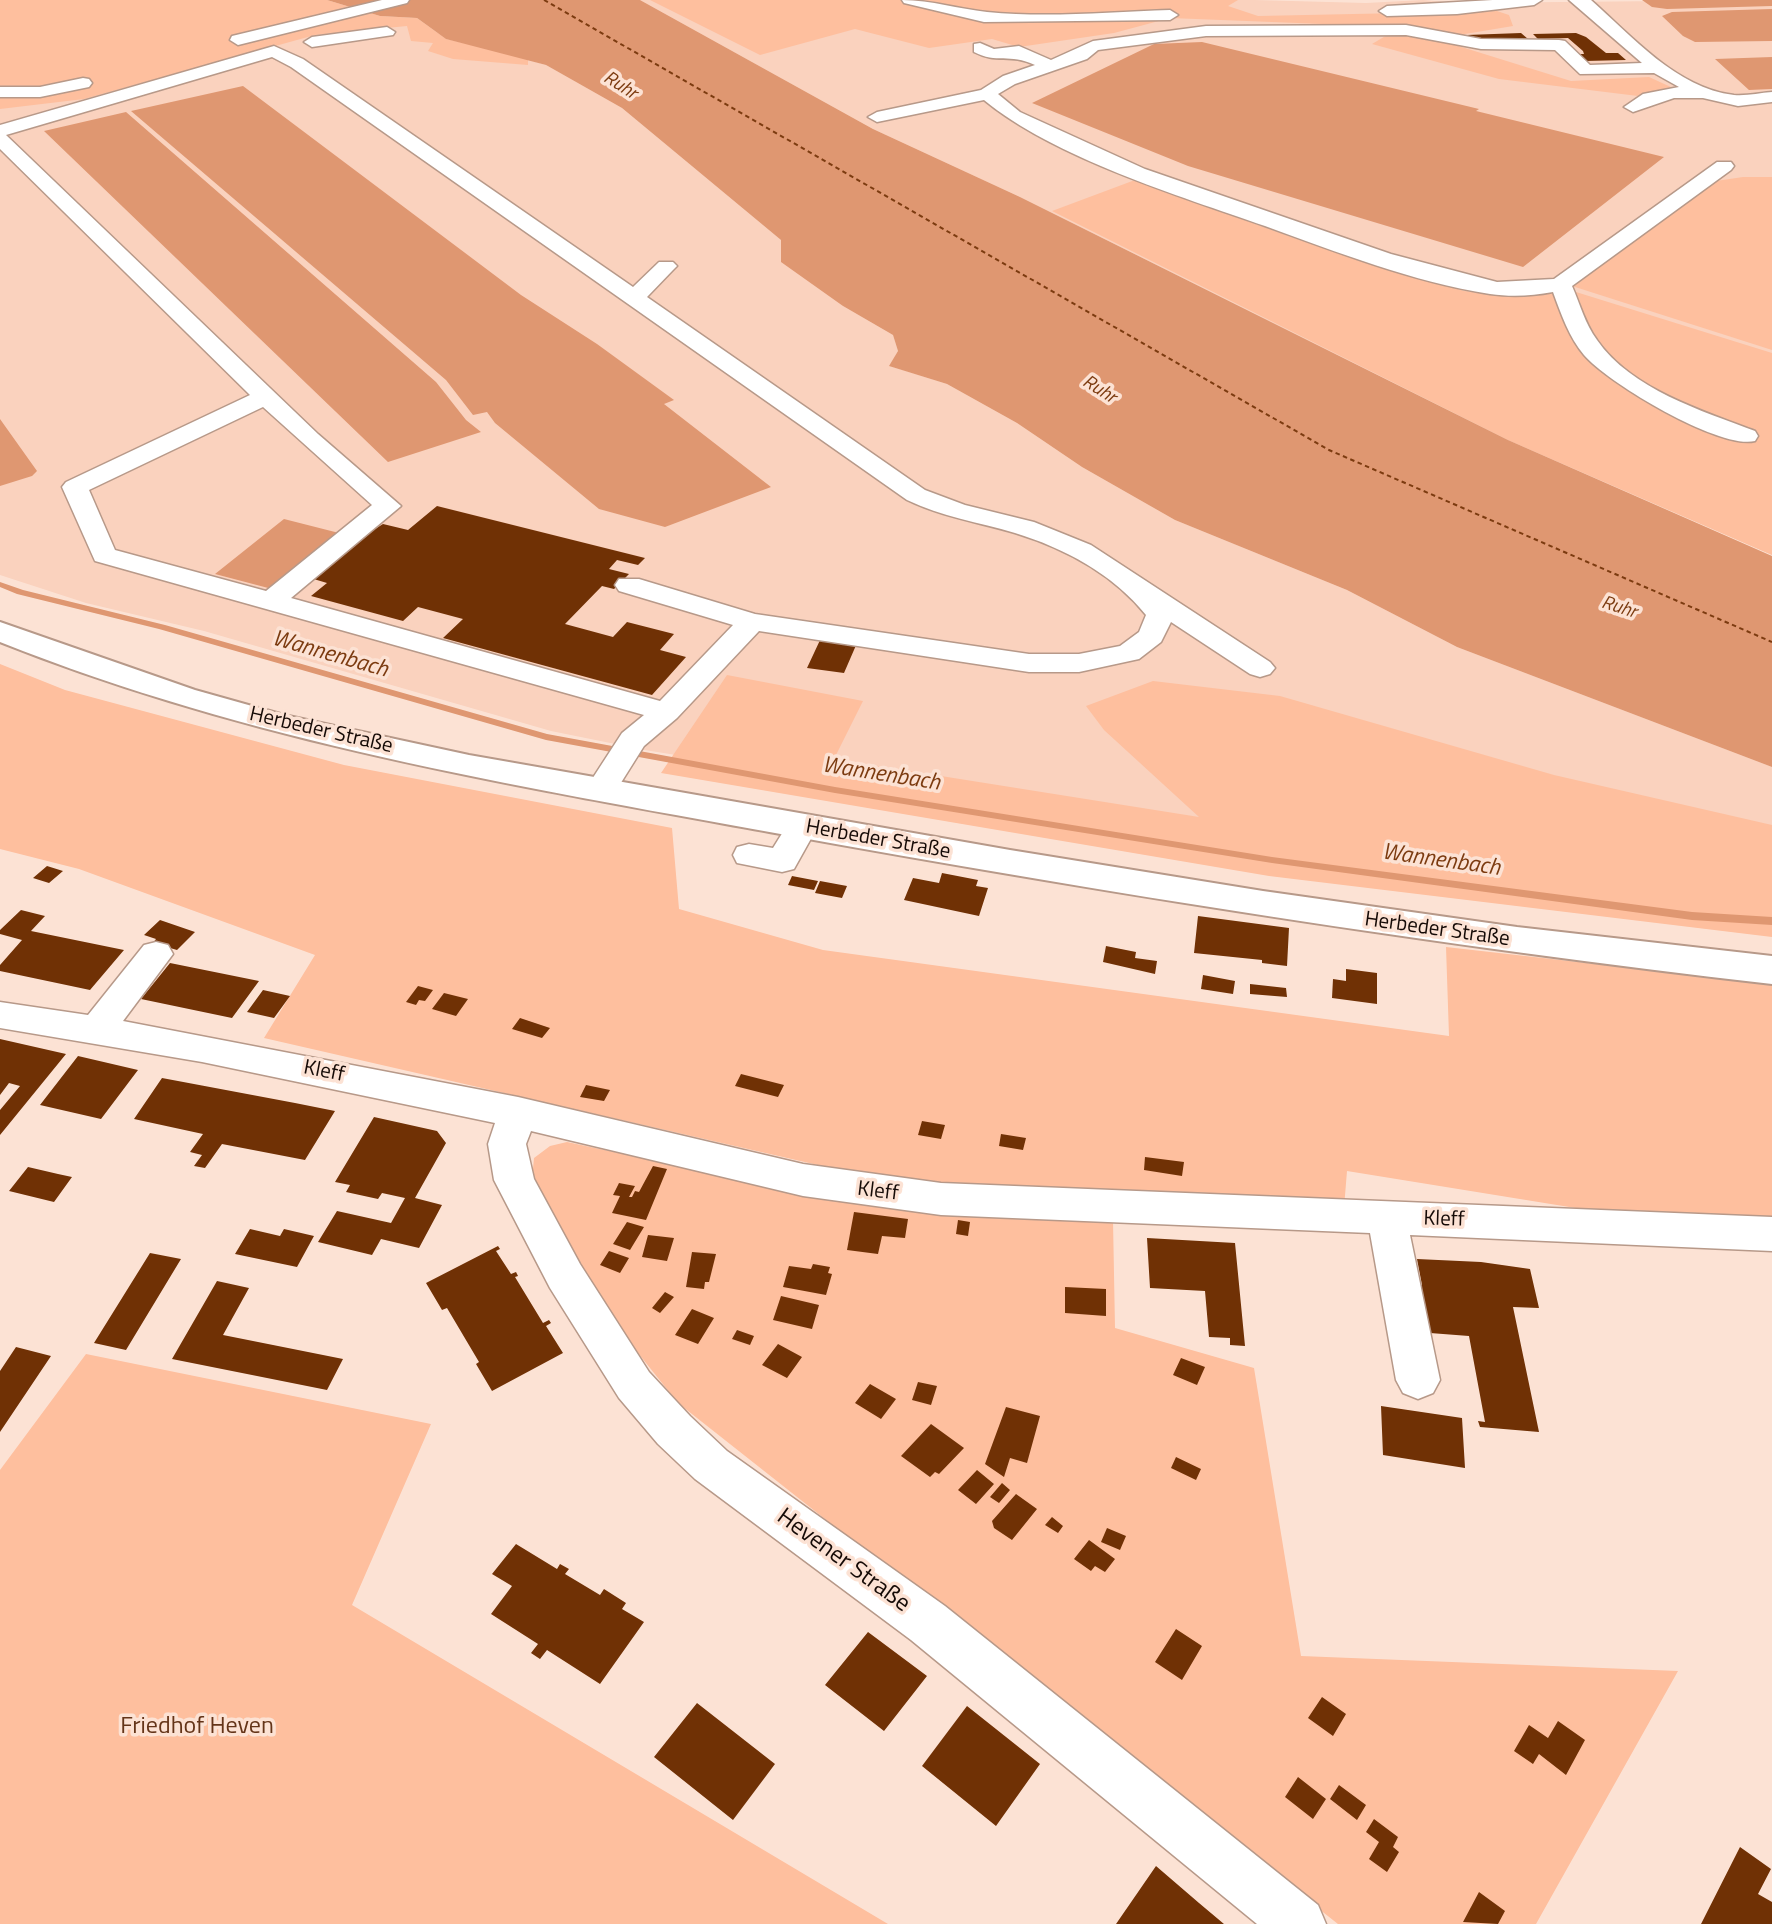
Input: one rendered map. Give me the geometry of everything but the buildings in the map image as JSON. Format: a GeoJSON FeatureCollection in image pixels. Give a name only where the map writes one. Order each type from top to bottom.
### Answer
{"type":"FeatureCollection","features":[{"type":"Feature","properties":{"kind":"main road","name":"Herbeder Straße"},"geometry":{"type":"LineString","coordinates":[[0,631],[95,668],[259,717],[369,744],[601,790],[1317,913],[1523,943],[1772,970]]}},
{"type":"Feature","properties":{"kind":"street"},"geometry":{"type":"LineString","coordinates":[[223,44],[401,0]]}},
{"type":"Feature","properties":{"kind":"street"},"geometry":{"type":"LineString","coordinates":[[910,0],[932,2],[984,17],[1017,19],[1279,14]]}},
{"type":"Feature","properties":{"kind":"street"},"geometry":{"type":"LineString","coordinates":[[1372,12],[1457,9],[1534,0]]}},
{"type":"Feature","properties":{"kind":"street"},"geometry":{"type":"LineString","coordinates":[[1583,0],[1657,68],[1712,94],[1735,100],[1772,97]]}},
{"type":"Feature","properties":{"kind":"street"},"geometry":{"type":"LineString","coordinates":[[877,117],[987,94],[1009,80],[1081,55],[1093,46],[1158,35],[1206,31],[1406,30],[1449,26],[1458,22],[1457,9]]}},
{"type":"Feature","properties":{"kind":"street"},"geometry":{"type":"LineString","coordinates":[[1406,30],[1481,44],[1559,45],[1586,70],[1657,68]]}},
{"type":"Feature","properties":{"kind":"street"},"geometry":{"type":"LineString","coordinates":[[0,131],[43,116],[303,43],[387,32]]}},
{"type":"Feature","properties":{"kind":"street"},"geometry":{"type":"LineString","coordinates":[[980,48],[991,54],[1019,51],[1049,65]]}},
{"type":"Feature","properties":{"kind":"street"},"geometry":{"type":"LineString","coordinates":[[274,51],[297,63],[916,495],[940,507],[1027,529],[1068,546],[1120,575],[1261,668]]}},
{"type":"Feature","properties":{"kind":"street"},"geometry":{"type":"LineString","coordinates":[[0,92],[24,93],[62,89],[99,79]]}},
{"type":"Feature","properties":{"kind":"street"},"geometry":{"type":"LineString","coordinates":[[987,94],[996,107],[1124,167],[1311,234],[1423,271],[1485,287],[1519,290],[1561,284],[1724,166]]}},
{"type":"Feature","properties":{"kind":"street"},"geometry":{"type":"LineString","coordinates":[[1633,107],[1657,94],[1712,94]]}},
{"type":"Feature","properties":{"kind":"street"},"geometry":{"type":"LineString","coordinates":[[0,139],[265,397],[344,471],[388,506],[357,528],[271,601]]}},
{"type":"Feature","properties":{"kind":"street"},"geometry":{"type":"LineString","coordinates":[[633,299],[666,266]]}},
{"type":"Feature","properties":{"kind":"street"},"geometry":{"type":"LineString","coordinates":[[1561,284],[1579,330],[1594,352],[1627,379],[1676,406],[1746,436]]}},
{"type":"Feature","properties":{"kind":"street"},"geometry":{"type":"LineString","coordinates":[[265,397],[75,487],[104,555],[666,712]]}},
{"type":"Feature","properties":{"kind":"street"},"geometry":{"type":"LineString","coordinates":[[629,585],[752,622],[1029,663],[1079,663],[1129,653],[1151,636],[1160,614],[1146,594]]}},
{"type":"Feature","properties":{"kind":"street"},"geometry":{"type":"LineString","coordinates":[[601,790],[628,748],[752,622]]}},
{"type":"Feature","properties":{"kind":"street"},"geometry":{"type":"LineString","coordinates":[[749,855],[782,861],[802,826]]}},
{"type":"Feature","properties":{"kind":"street"},"geometry":{"type":"LineString","coordinates":[[97,1029],[156,954]]}},
{"type":"Feature","properties":{"kind":"street","name":"Kleff"},"geometry":{"type":"LineString","coordinates":[[0,1015],[97,1029],[366,1080],[518,1112],[803,1180],[872,1192],[955,1200],[1772,1234]]}},
{"type":"Feature","properties":{"kind":"street","name":"Hevener Straße"},"geometry":{"type":"LineString","coordinates":[[518,1112],[507,1144],[514,1180],[565,1276],[634,1385],[674,1430],[711,1465],[928,1623],[1299,1924]]}},
{"type":"Feature","properties":{"kind":"street"},"geometry":{"type":"LineString","coordinates":[[1387,1218],[1418,1380]]}},
{"type":"Feature","properties":{"kind":"shaded area"},"geometry":{"type":"Polygon","coordinates":[[[640,0],[1254,0],[1366,3],[1423,0],[1458,3],[1772,0],[1772,555],[1508,440],[1020,197],[873,129],[640,0]]]}},
{"type":"Feature","properties":{"kind":"shaded area"},"geometry":{"type":"Polygon","coordinates":[[[380,16],[546,65],[622,108],[781,240],[843,306],[893,335],[898,351],[890,366],[947,384],[1017,423],[1082,467],[1175,520],[1347,590],[1457,647],[1772,767],[1772,914],[1231,845],[645,750],[551,731],[204,631],[86,603],[0,575],[0,95],[380,16]]]}},
{"type":"Feature","properties":{"kind":"green space"},"geometry":{"type":"Polygon","coordinates":[[[0,0],[327,0],[380,16],[417,18],[446,39],[528,58],[528,65],[453,59],[428,51],[433,43],[411,41],[407,26],[315,35],[84,99],[0,109],[0,0]]]}},
{"type":"Feature","properties":{"kind":"green space"},"geometry":{"type":"Polygon","coordinates":[[[650,0],[1238,0],[1228,6],[1258,16],[1497,11],[1509,15],[1513,26],[1465,34],[1452,44],[1571,81],[1649,77],[1673,88],[1638,96],[1499,79],[1372,44],[1394,31],[1374,26],[1170,18],[1114,33],[1019,47],[992,39],[929,48],[855,29],[760,55],[650,0]]]}},
{"type":"Feature","properties":{"kind":"green space"},"geometry":{"type":"Polygon","coordinates":[[[1772,177],[1772,350],[1572,286],[1716,181],[1772,177]]]}},
{"type":"Feature","properties":{"kind":"green space"},"geometry":{"type":"Polygon","coordinates":[[[1135,180],[1294,238],[1464,291],[1508,296],[1576,292],[1772,353],[1772,555],[1508,440],[1052,211],[1135,180]]]}},
{"type":"Feature","properties":{"kind":"green space"},"geometry":{"type":"Polygon","coordinates":[[[0,664],[65,690],[344,765],[672,828],[679,909],[823,950],[1449,1036],[1446,947],[1772,984],[1772,1217],[1594,1211],[1347,1171],[1344,1208],[936,1185],[844,1171],[264,1038],[315,955],[79,869],[0,849],[0,664]]]}},
{"type":"Feature","properties":{"kind":"green space"},"geometry":{"type":"Polygon","coordinates":[[[727,675],[863,701],[834,759],[1199,817],[1104,730],[1086,706],[1153,681],[1280,696],[1554,775],[1772,825],[1772,937],[1269,876],[661,773],[727,675]]]}},
{"type":"Feature","properties":{"kind":"green space"},"geometry":{"type":"Polygon","coordinates":[[[567,1142],[792,1190],[1113,1220],[1115,1328],[1254,1368],[1301,1656],[1678,1671],[1536,1924],[1338,1924],[678,1403],[606,1313],[532,1179],[534,1158],[550,1146],[567,1142]]]}},
{"type":"Feature","properties":{"kind":"green space","name":"Friedhof Heven"},"geometry":{"type":"Polygon","coordinates":[[[86,1354],[431,1424],[352,1605],[888,1924],[0,1924],[0,1470],[86,1354]]]}},
{"type":"Feature","properties":{"kind":"water","name":"Ruhr"},"geometry":{"type":"Polygon","coordinates":[[[327,0],[640,0],[873,129],[1020,197],[1508,440],[1772,556],[1772,767],[1457,647],[1347,590],[1175,520],[1082,467],[1017,423],[947,384],[889,366],[898,351],[893,335],[843,306],[781,262],[781,240],[622,108],[546,65],[446,39],[417,18],[380,16],[327,0]]]}},
{"type":"Feature","properties":{"kind":"water"},"geometry":{"type":"Polygon","coordinates":[[[1642,0],[1772,0],[1772,6],[1667,9],[1652,7],[1642,0]]]}},
{"type":"Feature","properties":{"kind":"water"},"geometry":{"type":"Polygon","coordinates":[[[1772,9],[1772,41],[1695,42],[1683,36],[1662,16],[1672,12],[1772,9]]]}},
{"type":"Feature","properties":{"kind":"water"},"geometry":{"type":"Polygon","coordinates":[[[1202,42],[1664,157],[1523,267],[1188,166],[1032,103],[1154,44],[1202,42]]]}},
{"type":"Feature","properties":{"kind":"water"},"geometry":{"type":"Polygon","coordinates":[[[1772,57],[1772,89],[1749,90],[1715,59],[1772,57]]]}},
{"type":"Feature","properties":{"kind":"water"},"geometry":{"type":"Polygon","coordinates":[[[243,86],[521,295],[597,344],[674,400],[664,404],[771,487],[665,527],[599,509],[495,423],[487,412],[473,415],[446,380],[131,111],[243,86]]]}},
{"type":"Feature","properties":{"kind":"water"},"geometry":{"type":"Polygon","coordinates":[[[126,112],[436,382],[466,420],[481,432],[388,462],[44,131],[126,112]]]}},
{"type":"Feature","properties":{"kind":"water"},"geometry":{"type":"Polygon","coordinates":[[[0,419],[37,471],[32,476],[0,486],[0,419]]]}},
{"type":"Feature","properties":{"kind":"water"},"geometry":{"type":"Polygon","coordinates":[[[284,519],[339,533],[272,589],[215,574],[284,519]]]}},
{"type":"Feature","properties":{"kind":"waterway","name":"Wannenbach"},"geometry":{"type":"LineString","coordinates":[[0,584],[20,592],[162,627],[546,737],[835,790],[1272,860],[1692,916],[1772,921]]}},
{"type":"Feature","properties":{"kind":"ferry route"},"geometry":{"type":"LineString","coordinates":[[544,0],[1329,450],[1772,642]]}}]}
